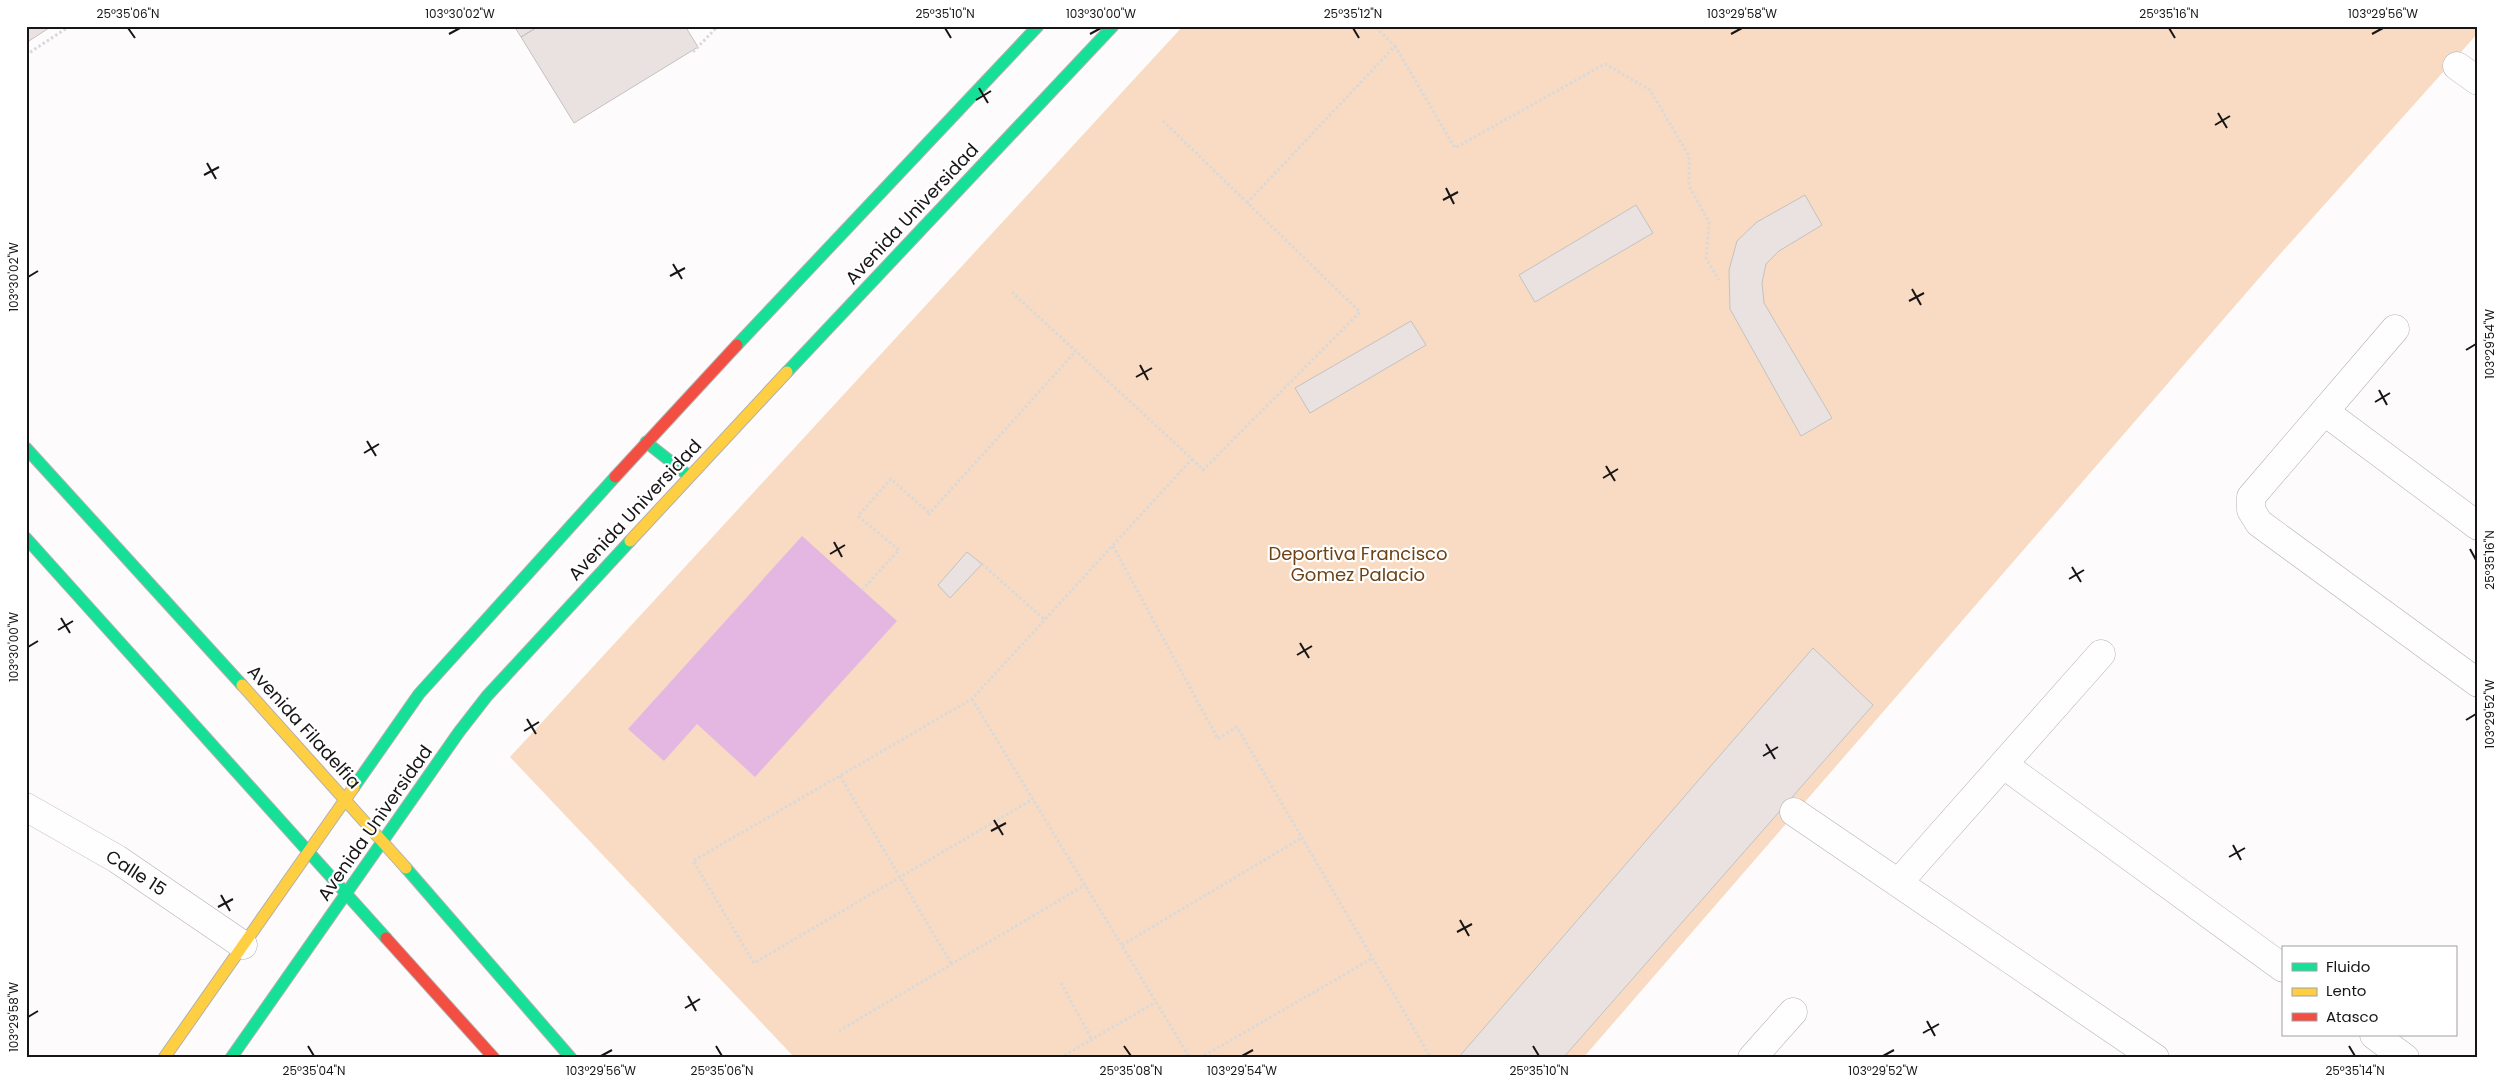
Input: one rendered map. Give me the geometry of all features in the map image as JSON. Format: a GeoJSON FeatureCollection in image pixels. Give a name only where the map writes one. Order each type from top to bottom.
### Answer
{"type":"FeatureCollection","features":[{"type":"Feature","properties":{"kind":"street","name":"Avenida Universidad"},"geometry":{"type":"LineString","coordinates":[[164,1058],[419,694],[646,442],[1038,26]]}},
{"type":"Feature","properties":{"kind":"street","name":"Avenida Universidad"},"geometry":{"type":"LineString","coordinates":[[231,1058],[347,895],[459,732],[487,696],[689,476],[1113,26]]}},
{"type":"Feature","properties":{"kind":"street"},"geometry":{"type":"LineString","coordinates":[[2395,329],[2251,497],[2251,510],[2259,523],[2478,682]]}},
{"type":"Feature","properties":{"kind":"street"},"geometry":{"type":"LineString","coordinates":[[2325,412],[2478,526]]}},
{"type":"Feature","properties":{"kind":"street"},"geometry":{"type":"LineString","coordinates":[[646,442],[689,476]]}},
{"type":"Feature","properties":{"kind":"street","name":"Avenida Filadelfia"},"geometry":{"type":"LineString","coordinates":[[26,448],[346,799],[571,1058]]}},
{"type":"Feature","properties":{"kind":"street"},"geometry":{"type":"LineString","coordinates":[[26,538],[494,1058]]}},
{"type":"Feature","properties":{"kind":"street"},"geometry":{"type":"LineString","coordinates":[[1898,883],[2101,654]]}},
{"type":"Feature","properties":{"kind":"street"},"geometry":{"type":"LineString","coordinates":[[2004,765],[2282,967]]}},
{"type":"Feature","properties":{"kind":"street","name":"Calle 15"},"geometry":{"type":"LineString","coordinates":[[26,808],[117,859],[243,945]]}},
{"type":"Feature","properties":{"kind":"street"},"geometry":{"type":"LineString","coordinates":[[1794,812],[2155,1058]]}},
{"type":"Feature","properties":{"kind":"street"},"geometry":{"type":"LineString","coordinates":[[1752,1058],[1793,1012]]}},
{"type":"Feature","properties":{"kind":"street"},"geometry":{"type":"LineString","coordinates":[[2375,1036],[2405,1058]]}},
{"type":"Feature","properties":{"kind":"path"},"geometry":{"type":"LineString","coordinates":[[26,54],[70,26]]}},
{"type":"Feature","properties":{"kind":"path"},"geometry":{"type":"LineString","coordinates":[[693,52],[718,26]]}},
{"type":"Feature","properties":{"kind":"path"},"geometry":{"type":"LineString","coordinates":[[1374,26],[1395,46],[1455,148],[1605,64],[1650,90],[1689,156],[1689,186],[1709,222],[1706,258],[1719,280]]}},
{"type":"Feature","properties":{"kind":"path"},"geometry":{"type":"LineString","coordinates":[[1247,203],[1395,46]]}},
{"type":"Feature","properties":{"kind":"path"},"geometry":{"type":"LineString","coordinates":[[1012,292],[1203,470],[1360,312],[1163,121]]}},
{"type":"Feature","properties":{"kind":"path"},"geometry":{"type":"LineString","coordinates":[[862,590],[899,550],[858,516],[891,479],[928,514],[1076,351]]}},
{"type":"Feature","properties":{"kind":"path"},"geometry":{"type":"LineString","coordinates":[[1033,799],[754,963],[693,861],[972,699],[1192,459]]}},
{"type":"Feature","properties":{"kind":"path"},"geometry":{"type":"LineString","coordinates":[[1113,546],[1218,738],[1238,727],[1431,1058]]}},
{"type":"Feature","properties":{"kind":"path"},"geometry":{"type":"LineString","coordinates":[[982,564],[1045,620]]}},
{"type":"Feature","properties":{"kind":"path"},"geometry":{"type":"LineString","coordinates":[[972,699],[1190,1058]]}},
{"type":"Feature","properties":{"kind":"path"},"geometry":{"type":"LineString","coordinates":[[840,776],[952,965]]}},
{"type":"Feature","properties":{"kind":"path"},"geometry":{"type":"LineString","coordinates":[[1122,946],[1303,837]]}},
{"type":"Feature","properties":{"kind":"path"},"geometry":{"type":"LineString","coordinates":[[839,1031],[1085,885]]}},
{"type":"Feature","properties":{"kind":"path"},"geometry":{"type":"LineString","coordinates":[[1200,1058],[1373,958]]}},
{"type":"Feature","properties":{"kind":"path"},"geometry":{"type":"LineString","coordinates":[[1060,983],[1092,1040]]}},
{"type":"Feature","properties":{"kind":"path"},"geometry":{"type":"LineString","coordinates":[[1060,1058],[1156,1002]]}},
{"type":"Feature","properties":{"kind":"green space","name":"Deportiva Francisco Gomez Palacio"},"geometry":{"type":"Polygon","coordinates":[[[1183,26],[2478,26],[2478,33],[2273,262],[1583,1058],[795,1058],[510,757],[1183,26]]]}},
{"type":"Feature","properties":{"kind":"shaded area"},"geometry":{"type":"Polygon","coordinates":[[[802,536],[897,621],[755,777],[697,724],[664,761],[628,729],[802,536]]]}},
{"type":"Feature","properties":{"kind":"building"},"geometry":{"type":"Polygon","coordinates":[[[26,26],[52,26],[26,43],[26,26]]]}},
{"type":"Feature","properties":{"kind":"building"},"geometry":{"type":"Polygon","coordinates":[[[514,26],[539,26],[521,37],[514,26]]]}},
{"type":"Feature","properties":{"kind":"building"},"geometry":{"type":"Polygon","coordinates":[[[539,26],[685,26],[698,47],[574,123],[521,37],[539,26]]]}},
{"type":"Feature","properties":{"kind":"building"},"geometry":{"type":"Polygon","coordinates":[[[1805,195],[1822,225],[1779,251],[1766,264],[1762,283],[1764,303],[1832,418],[1801,436],[1730,309],[1729,270],[1737,241],[1757,222],[1805,195]]]}},
{"type":"Feature","properties":{"kind":"building"},"geometry":{"type":"Polygon","coordinates":[[[1636,205],[1653,233],[1535,302],[1519,275],[1636,205]]]}},
{"type":"Feature","properties":{"kind":"building"},"geometry":{"type":"Polygon","coordinates":[[[1411,321],[1426,345],[1310,413],[1295,388],[1411,321]]]}},
{"type":"Feature","properties":{"kind":"building"},"geometry":{"type":"Polygon","coordinates":[[[967,552],[982,564],[950,598],[938,585],[967,552]]]}},
{"type":"Feature","properties":{"kind":"building"},"geometry":{"type":"Polygon","coordinates":[[[1813,648],[1873,705],[1563,1058],[1458,1058],[1813,648]]]}},
{"type":"Feature","properties":{"kind":"traffic: fast"},"geometry":{"type":"LineString","coordinates":[[737,345],[1038,26]]}},
{"type":"Feature","properties":{"kind":"traffic: fast"},"geometry":{"type":"LineString","coordinates":[[787,372],[1113,26]]}},
{"type":"Feature","properties":{"kind":"traffic: fast"},"geometry":{"type":"LineString","coordinates":[[646,442],[689,476]]}},
{"type":"Feature","properties":{"kind":"traffic: fast"},"geometry":{"type":"LineString","coordinates":[[26,448],[242,685]]}},
{"type":"Feature","properties":{"kind":"traffic: fast"},"geometry":{"type":"LineString","coordinates":[[354,787],[419,694],[615,477]]}},
{"type":"Feature","properties":{"kind":"traffic: fast"},"geometry":{"type":"LineString","coordinates":[[26,538],[386,938]]}},
{"type":"Feature","properties":{"kind":"traffic: fast"},"geometry":{"type":"LineString","coordinates":[[231,1058],[459,732],[487,696],[630,541]]}},
{"type":"Feature","properties":{"kind":"traffic: fast"},"geometry":{"type":"LineString","coordinates":[[406,868],[571,1058]]}},
{"type":"Feature","properties":{"kind":"traffic: slow"},"geometry":{"type":"LineString","coordinates":[[630,541],[787,372]]}},
{"type":"Feature","properties":{"kind":"traffic: slow"},"geometry":{"type":"LineString","coordinates":[[242,685],[406,868]]}},
{"type":"Feature","properties":{"kind":"traffic: slow"},"geometry":{"type":"LineString","coordinates":[[164,1058],[354,787]]}},
{"type":"Feature","properties":{"kind":"traffic: jam"},"geometry":{"type":"LineString","coordinates":[[615,477],[737,345]]}},
{"type":"Feature","properties":{"kind":"traffic: jam"},"geometry":{"type":"LineString","coordinates":[[386,938],[494,1058]]}}]}
